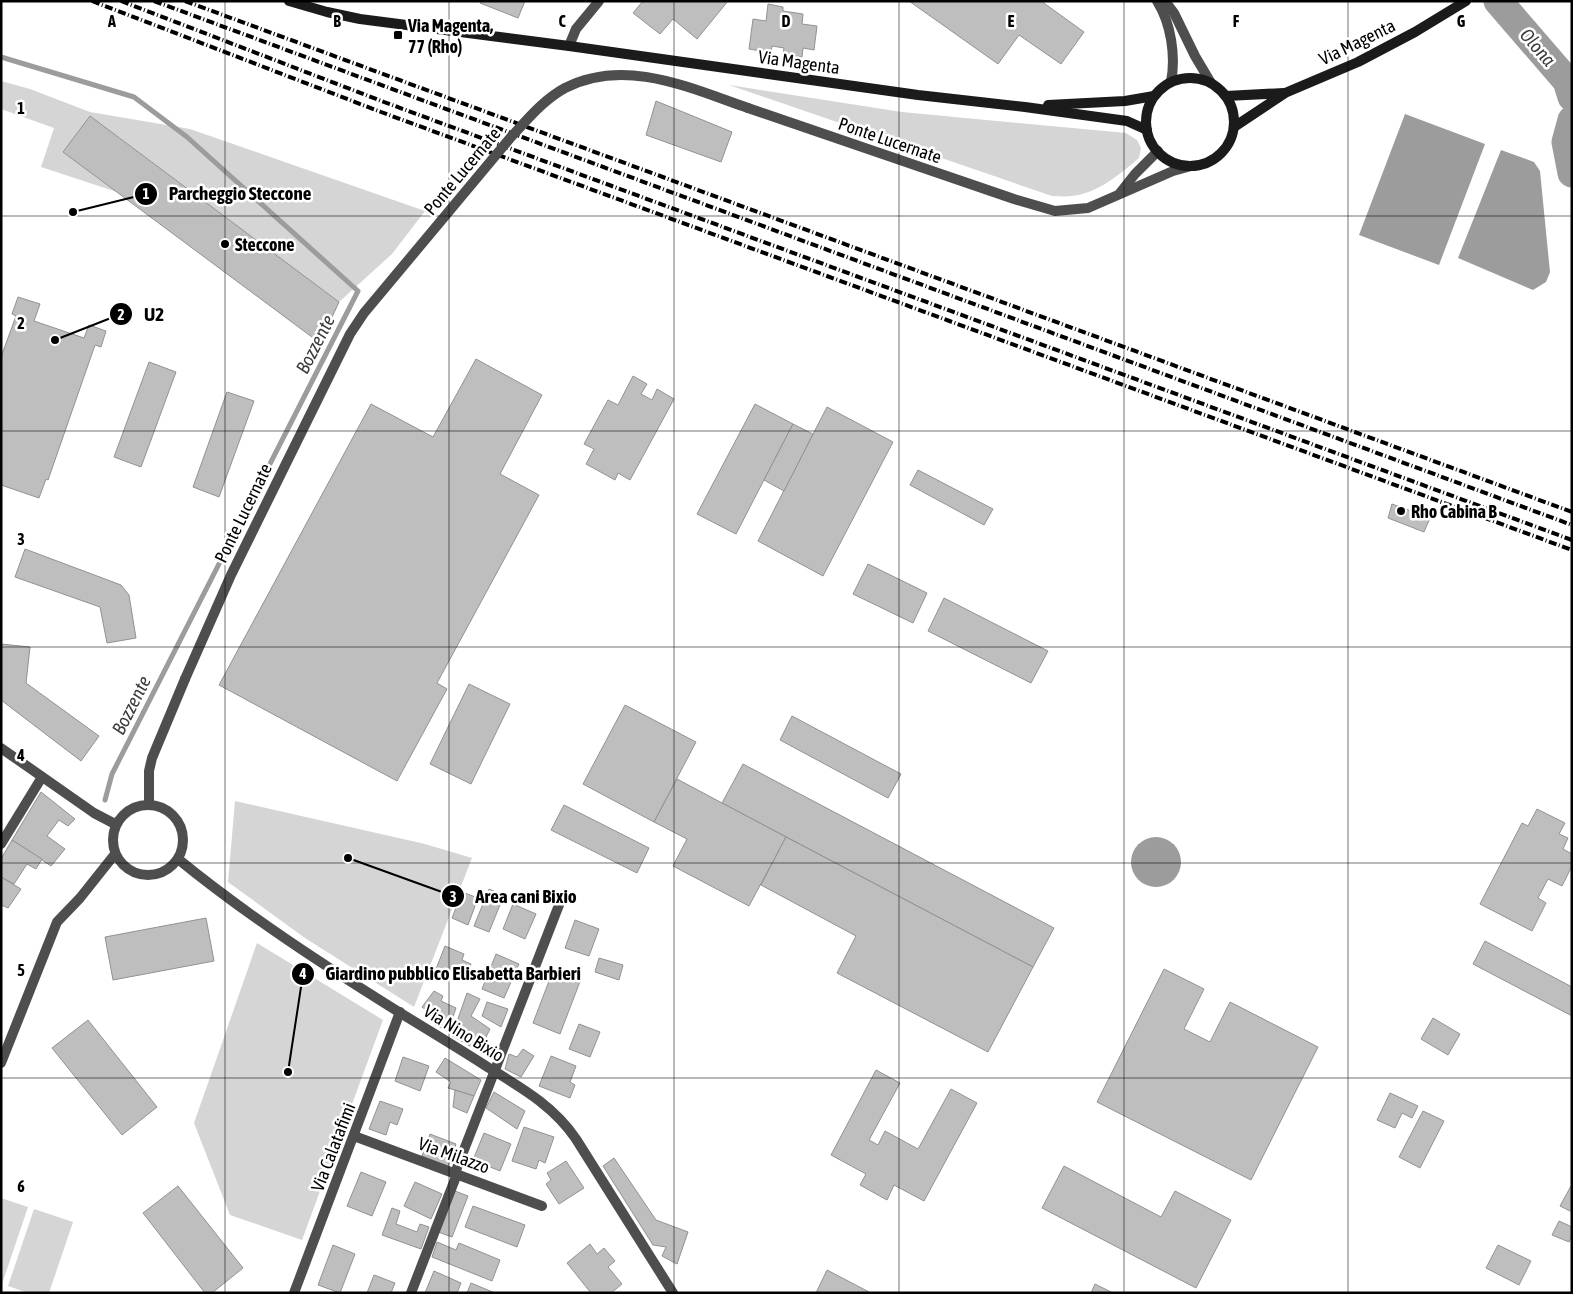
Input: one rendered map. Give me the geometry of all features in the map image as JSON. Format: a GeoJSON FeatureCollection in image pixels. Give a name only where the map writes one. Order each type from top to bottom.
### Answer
{"type":"FeatureCollection","features":[{"type":"Feature","properties":{"kind":"street","name":"Via Magenta"},"geometry":{"type":"LineString","coordinates":[[289,1],[360,20],[569,46],[918,96],[1025,107],[1127,121],[1147,130]]}},
{"type":"Feature","properties":{"kind":"street"},"geometry":{"type":"LineString","coordinates":[[569,46],[576,29],[599,1]]}},
{"type":"Feature","properties":{"kind":"street"},"geometry":{"type":"LineString","coordinates":[[1158,1],[1170,30],[1173,71],[1171,82]]}},
{"type":"Feature","properties":{"kind":"street"},"geometry":{"type":"LineString","coordinates":[[1165,1],[1174,13],[1195,56],[1211,83]]}},
{"type":"Feature","properties":{"kind":"street","name":"Via Magenta"},"geometry":{"type":"LineString","coordinates":[[1234,127],[1285,92],[1358,62],[1416,32],[1466,1]]}},
{"type":"Feature","properties":{"kind":"street","name":"Ponte Lucernate"},"geometry":{"type":"LineString","coordinates":[[149,804],[149,771],[152,758],[185,679],[230,575],[350,334],[364,313],[511,137],[545,102],[564,89],[596,77],[614,75],[650,76],[676,83],[1054,211],[1088,208],[1173,171],[1191,166]]}},
{"type":"Feature","properties":{"kind":"street"},"geometry":{"type":"LineString","coordinates":[[1186,78],[1194,78],[1211,83],[1226,96],[1234,114],[1234,127],[1228,144],[1219,155],[1206,163],[1191,166],[1170,161],[1158,151],[1150,139],[1147,130],[1146,115],[1154,96],[1171,82],[1186,78]]}},
{"type":"Feature","properties":{"kind":"street","name":"Via Magenta"},"geometry":{"type":"LineString","coordinates":[[1226,96],[1285,92]]}},
{"type":"Feature","properties":{"kind":"street","name":"Via Magenta"},"geometry":{"type":"LineString","coordinates":[[1025,107],[1125,101],[1154,96]]}},
{"type":"Feature","properties":{"kind":"street","name":"Ponte Lucernate"},"geometry":{"type":"LineString","coordinates":[[1119,194],[1135,174],[1158,151]]}},
{"type":"Feature","properties":{"kind":"street"},"geometry":{"type":"LineString","coordinates":[[1,748],[94,813],[116,824]]}},
{"type":"Feature","properties":{"kind":"street"},"geometry":{"type":"LineString","coordinates":[[1,844],[42,777]]}},
{"type":"Feature","properties":{"kind":"street"},"geometry":{"type":"LineString","coordinates":[[149,804],[169,811],[176,818],[181,828],[183,839],[178,859],[164,872],[155,875],[145,875],[127,869],[115,854],[112,839],[116,824],[121,816],[129,809],[149,804]]}},
{"type":"Feature","properties":{"kind":"street"},"geometry":{"type":"LineString","coordinates":[[1,1063],[57,922],[80,898],[115,854]]}},
{"type":"Feature","properties":{"kind":"street","name":"Via Nino Bixio"},"geometry":{"type":"LineString","coordinates":[[178,859],[228,898],[300,947],[546,1105],[567,1125],[673,1293]]}},
{"type":"Feature","properties":{"kind":"street"},"geometry":{"type":"LineString","coordinates":[[411,1293],[494,1070],[559,905]]}},
{"type":"Feature","properties":{"kind":"street","name":"Via Calatafimi"},"geometry":{"type":"LineString","coordinates":[[294,1293],[400,1012]]}},
{"type":"Feature","properties":{"kind":"street","name":"Via Milazzo"},"geometry":{"type":"LineString","coordinates":[[354,1136],[542,1206]]}},
{"type":"Feature","properties":{"kind":"shaded area"},"geometry":{"type":"Polygon","coordinates":[[[1,81],[30,89],[90,112],[190,129],[425,211],[392,254],[339,302],[90,116],[64,152],[117,192],[41,167],[54,128],[1,109],[1,81]]]}},
{"type":"Feature","properties":{"kind":"shaded area"},"geometry":{"type":"Polygon","coordinates":[[[729,85],[902,112],[1126,133],[1137,140],[1141,148],[1139,158],[1116,177],[1099,187],[1081,194],[1052,196],[729,85]]]}},
{"type":"Feature","properties":{"kind":"shaded area"},"geometry":{"type":"Polygon","coordinates":[[[1405,114],[1485,144],[1439,265],[1359,235],[1405,114]]]}},
{"type":"Feature","properties":{"kind":"shaded area"},"geometry":{"type":"Polygon","coordinates":[[[1501,150],[1534,162],[1540,171],[1550,272],[1546,282],[1533,290],[1458,258],[1501,150]]]}},
{"type":"Feature","properties":{"kind":"shaded area"},"geometry":{"type":"Polygon","coordinates":[[[235,801],[425,844],[472,858],[414,1007],[305,938],[228,882],[235,801]]]}},
{"type":"Feature","properties":{"kind":"shaded area"},"geometry":{"type":"Polygon","coordinates":[[[1156,837],[1170,841],[1177,848],[1181,862],[1177,876],[1170,883],[1156,887],[1142,883],[1135,876],[1131,862],[1135,848],[1142,841],[1156,837]]]}},
{"type":"Feature","properties":{"kind":"shaded area"},"geometry":{"type":"Polygon","coordinates":[[[257,943],[383,1020],[302,1240],[230,1215],[194,1123],[257,943]]]}},
{"type":"Feature","properties":{"kind":"shaded area"},"geometry":{"type":"Polygon","coordinates":[[[1,1198],[28,1207],[2,1284],[1,1283],[1,1198]]]}},
{"type":"Feature","properties":{"kind":"shaded area"},"geometry":{"type":"Polygon","coordinates":[[[34,1209],[73,1222],[49,1293],[28,1293],[8,1286],[34,1209]]]}},
{"type":"Feature","properties":{"kind":"building"},"geometry":{"type":"Polygon","coordinates":[[[481,1],[525,1],[518,18],[480,3],[481,1]]]}},
{"type":"Feature","properties":{"kind":"building"},"geometry":{"type":"Polygon","coordinates":[[[643,1],[728,1],[697,39],[673,19],[660,34],[633,13],[643,1]]]}},
{"type":"Feature","properties":{"kind":"building"},"geometry":{"type":"Polygon","coordinates":[[[909,1],[1041,1],[1084,32],[1061,64],[1019,35],[998,64],[909,1]]]}},
{"type":"Feature","properties":{"kind":"building"},"geometry":{"type":"Polygon","coordinates":[[[768,4],[783,7],[783,11],[803,14],[802,24],[817,26],[814,50],[803,48],[802,57],[783,54],[784,48],[772,46],[770,60],[759,59],[761,51],[749,49],[753,19],[766,21],[768,4]]]}},
{"type":"Feature","properties":{"kind":"building"},"geometry":{"type":"Polygon","coordinates":[[[656,101],[732,132],[721,162],[646,135],[656,101]]]}},
{"type":"Feature","properties":{"kind":"building","name":"Steccone"},"geometry":{"type":"Polygon","coordinates":[[[90,116],[339,302],[320,343],[63,152],[90,116]]]}},
{"type":"Feature","properties":{"kind":"building"},"geometry":{"type":"Polygon","coordinates":[[[18,297],[40,304],[34,321],[84,338],[89,325],[106,331],[101,347],[95,345],[48,480],[46,479],[39,498],[1,485],[1,357],[16,316],[12,314],[18,297]]]}},
{"type":"Feature","properties":{"kind":"building"},"geometry":{"type":"Polygon","coordinates":[[[476,359],[542,395],[500,474],[539,495],[437,683],[447,689],[397,781],[219,685],[371,404],[433,437],[476,359]]]}},
{"type":"Feature","properties":{"kind":"building"},"geometry":{"type":"Polygon","coordinates":[[[149,362],[176,372],[141,467],[114,457],[149,362]]]}},
{"type":"Feature","properties":{"kind":"building"},"geometry":{"type":"Polygon","coordinates":[[[633,376],[647,384],[641,394],[652,400],[657,389],[674,399],[630,480],[618,473],[615,480],[586,464],[594,449],[584,444],[608,400],[618,405],[633,376]]]}},
{"type":"Feature","properties":{"kind":"building"},"geometry":{"type":"Polygon","coordinates":[[[227,392],[254,401],[219,497],[193,487],[227,392]]]}},
{"type":"Feature","properties":{"kind":"building"},"geometry":{"type":"Polygon","coordinates":[[[755,404],[793,424],[736,534],[697,514],[755,404]]]}},
{"type":"Feature","properties":{"kind":"building"},"geometry":{"type":"Polygon","coordinates":[[[827,407],[893,442],[823,576],[758,541],[827,407]]]}},
{"type":"Feature","properties":{"kind":"building"},"geometry":{"type":"Polygon","coordinates":[[[793,424],[813,434],[784,491],[764,480],[793,424]]]}},
{"type":"Feature","properties":{"kind":"building"},"geometry":{"type":"Polygon","coordinates":[[[918,470],[993,509],[984,525],[910,485],[918,470]]]}},
{"type":"Feature","properties":{"kind":"building","name":"Rho Cabina B"},"geometry":{"type":"Polygon","coordinates":[[[1392,504],[1430,518],[1424,532],[1388,518],[1392,504]]]}},
{"type":"Feature","properties":{"kind":"building"},"geometry":{"type":"Polygon","coordinates":[[[25,549],[121,585],[129,595],[136,638],[107,643],[100,607],[15,577],[25,549]]]}},
{"type":"Feature","properties":{"kind":"building"},"geometry":{"type":"Polygon","coordinates":[[[868,564],[927,593],[913,623],[853,594],[868,564]]]}},
{"type":"Feature","properties":{"kind":"building"},"geometry":{"type":"Polygon","coordinates":[[[944,598],[1048,651],[1031,683],[928,631],[944,598]]]}},
{"type":"Feature","properties":{"kind":"building"},"geometry":{"type":"Polygon","coordinates":[[[1,644],[30,647],[26,683],[99,736],[81,761],[1,700],[1,644]]]}},
{"type":"Feature","properties":{"kind":"building"},"geometry":{"type":"Polygon","coordinates":[[[469,684],[510,704],[471,784],[430,764],[469,684]]]}},
{"type":"Feature","properties":{"kind":"building"},"geometry":{"type":"Polygon","coordinates":[[[625,705],[696,742],[654,822],[583,784],[625,705]]]}},
{"type":"Feature","properties":{"kind":"building"},"geometry":{"type":"Polygon","coordinates":[[[792,716],[901,774],[888,798],[780,740],[792,716]]]}},
{"type":"Feature","properties":{"kind":"building"},"geometry":{"type":"Polygon","coordinates":[[[743,764],[1054,928],[1033,967],[722,803],[743,764]]]}},
{"type":"Feature","properties":{"kind":"building"},"geometry":{"type":"Polygon","coordinates":[[[677,779],[786,837],[749,906],[673,866],[687,839],[654,822],[677,779]]]}},
{"type":"Feature","properties":{"kind":"building"},"geometry":{"type":"Polygon","coordinates":[[[41,792],[75,819],[68,826],[59,820],[47,836],[65,849],[51,866],[12,840],[41,792]]]}},
{"type":"Feature","properties":{"kind":"building"},"geometry":{"type":"Polygon","coordinates":[[[564,805],[649,848],[637,873],[551,830],[564,805]]]}},
{"type":"Feature","properties":{"kind":"building"},"geometry":{"type":"Polygon","coordinates":[[[1537,809],[1565,823],[1559,834],[1568,838],[1563,849],[1572,854],[1572,866],[1562,886],[1548,879],[1538,898],[1546,903],[1532,931],[1480,904],[1522,823],[1528,826],[1537,809]]]}},
{"type":"Feature","properties":{"kind":"building"},"geometry":{"type":"Polygon","coordinates":[[[786,837],[1033,967],[988,1052],[837,973],[856,936],[761,885],[786,837]]]}},
{"type":"Feature","properties":{"kind":"building"},"geometry":{"type":"Polygon","coordinates":[[[12,840],[42,859],[36,869],[27,864],[14,884],[1,877],[1,859],[12,840]]]}},
{"type":"Feature","properties":{"kind":"building"},"geometry":{"type":"Polygon","coordinates":[[[1,877],[21,889],[8,908],[1,905],[1,877]]]}},
{"type":"Feature","properties":{"kind":"building"},"geometry":{"type":"Polygon","coordinates":[[[489,889],[504,895],[489,932],[474,926],[489,889]]]}},
{"type":"Feature","properties":{"kind":"building"},"geometry":{"type":"Polygon","coordinates":[[[462,892],[478,898],[468,925],[452,918],[462,892]]]}},
{"type":"Feature","properties":{"kind":"building"},"geometry":{"type":"Polygon","coordinates":[[[513,904],[536,914],[525,939],[503,929],[513,904]]]}},
{"type":"Feature","properties":{"kind":"building"},"geometry":{"type":"Polygon","coordinates":[[[206,918],[214,961],[113,980],[105,937],[206,918]]]}},
{"type":"Feature","properties":{"kind":"building"},"geometry":{"type":"Polygon","coordinates":[[[575,920],[599,929],[589,956],[565,948],[575,920]]]}},
{"type":"Feature","properties":{"kind":"building"},"geometry":{"type":"Polygon","coordinates":[[[1485,941],[1572,987],[1572,1016],[1473,964],[1485,941]]]}},
{"type":"Feature","properties":{"kind":"building"},"geometry":{"type":"Polygon","coordinates":[[[445,946],[464,954],[462,960],[471,964],[464,981],[436,969],[445,946]]]}},
{"type":"Feature","properties":{"kind":"building"},"geometry":{"type":"Polygon","coordinates":[[[496,954],[519,964],[504,998],[482,989],[496,954]]]}},
{"type":"Feature","properties":{"kind":"building"},"geometry":{"type":"Polygon","coordinates":[[[599,958],[623,965],[619,980],[595,972],[599,958]]]}},
{"type":"Feature","properties":{"kind":"building"},"geometry":{"type":"Polygon","coordinates":[[[554,968],[581,979],[560,1034],[533,1023],[554,968]]]}},
{"type":"Feature","properties":{"kind":"building"},"geometry":{"type":"Polygon","coordinates":[[[1164,969],[1204,989],[1184,1029],[1210,1042],[1230,1002],[1318,1047],[1251,1180],[1097,1102],[1164,969]]]}},
{"type":"Feature","properties":{"kind":"building"},"geometry":{"type":"Polygon","coordinates":[[[434,991],[443,996],[441,1001],[456,1008],[448,1031],[434,1024],[438,1019],[422,1007],[434,991]]]}},
{"type":"Feature","properties":{"kind":"building"},"geometry":{"type":"Polygon","coordinates":[[[467,993],[480,999],[471,1016],[490,1029],[479,1051],[452,1036],[467,993]]]}},
{"type":"Feature","properties":{"kind":"building"},"geometry":{"type":"Polygon","coordinates":[[[487,1002],[508,1009],[501,1027],[482,1016],[487,1002]]]}},
{"type":"Feature","properties":{"kind":"building"},"geometry":{"type":"Polygon","coordinates":[[[1433,1018],[1460,1034],[1448,1055],[1421,1039],[1433,1018]]]}},
{"type":"Feature","properties":{"kind":"building"},"geometry":{"type":"Polygon","coordinates":[[[88,1020],[157,1107],[122,1135],[52,1048],[88,1020]]]}},
{"type":"Feature","properties":{"kind":"building"},"geometry":{"type":"Polygon","coordinates":[[[579,1024],[600,1032],[590,1057],[569,1049],[579,1024]]]}},
{"type":"Feature","properties":{"kind":"building"},"geometry":{"type":"Polygon","coordinates":[[[523,1049],[534,1056],[521,1077],[505,1069],[509,1054],[517,1057],[523,1049]]]}},
{"type":"Feature","properties":{"kind":"building"},"geometry":{"type":"Polygon","coordinates":[[[551,1056],[576,1066],[570,1082],[575,1085],[570,1098],[539,1086],[551,1056]]]}},
{"type":"Feature","properties":{"kind":"building"},"geometry":{"type":"Polygon","coordinates":[[[403,1057],[429,1066],[420,1091],[395,1081],[403,1057]]]}},
{"type":"Feature","properties":{"kind":"building"},"geometry":{"type":"Polygon","coordinates":[[[445,1058],[481,1080],[474,1096],[448,1088],[451,1082],[436,1072],[445,1058]]]}},
{"type":"Feature","properties":{"kind":"building"},"geometry":{"type":"Polygon","coordinates":[[[876,1070],[900,1083],[869,1140],[878,1145],[885,1131],[918,1149],[951,1089],[977,1103],[924,1201],[894,1185],[887,1200],[860,1185],[866,1174],[831,1155],[876,1070]]]}},
{"type":"Feature","properties":{"kind":"building"},"geometry":{"type":"Polygon","coordinates":[[[455,1090],[474,1096],[467,1113],[453,1107],[455,1090]]]}},
{"type":"Feature","properties":{"kind":"building"},"geometry":{"type":"Polygon","coordinates":[[[494,1092],[525,1111],[517,1129],[486,1108],[494,1092]]]}},
{"type":"Feature","properties":{"kind":"building"},"geometry":{"type":"Polygon","coordinates":[[[1390,1093],[1418,1106],[1412,1118],[1402,1113],[1395,1128],[1377,1120],[1390,1093]]]}},
{"type":"Feature","properties":{"kind":"building"},"geometry":{"type":"Polygon","coordinates":[[[380,1101],[403,1109],[397,1125],[390,1122],[386,1135],[369,1129],[380,1101]]]}},
{"type":"Feature","properties":{"kind":"building"},"geometry":{"type":"Polygon","coordinates":[[[1423,1111],[1444,1121],[1420,1168],[1399,1157],[1423,1111]]]}},
{"type":"Feature","properties":{"kind":"building"},"geometry":{"type":"Polygon","coordinates":[[[524,1127],[554,1137],[545,1163],[539,1160],[536,1169],[512,1161],[524,1127]]]}},
{"type":"Feature","properties":{"kind":"building"},"geometry":{"type":"Polygon","coordinates":[[[484,1133],[511,1144],[500,1171],[473,1160],[484,1133]]]}},
{"type":"Feature","properties":{"kind":"building"},"geometry":{"type":"Polygon","coordinates":[[[430,1134],[456,1144],[448,1166],[422,1156],[430,1134]]]}},
{"type":"Feature","properties":{"kind":"building"},"geometry":{"type":"Polygon","coordinates":[[[614,1158],[656,1220],[688,1232],[677,1264],[662,1256],[666,1247],[653,1245],[603,1166],[614,1158]]]}},
{"type":"Feature","properties":{"kind":"building"},"geometry":{"type":"Polygon","coordinates":[[[566,1161],[584,1188],[559,1204],[546,1184],[551,1180],[547,1173],[566,1161]]]}},
{"type":"Feature","properties":{"kind":"building"},"geometry":{"type":"Polygon","coordinates":[[[1064,1166],[1161,1217],[1175,1191],[1231,1220],[1196,1288],[1042,1208],[1064,1166]]]}},
{"type":"Feature","properties":{"kind":"building"},"geometry":{"type":"Polygon","coordinates":[[[361,1172],[386,1182],[372,1216],[347,1206],[361,1172]]]}},
{"type":"Feature","properties":{"kind":"building"},"geometry":{"type":"Polygon","coordinates":[[[415,1182],[442,1194],[431,1219],[404,1206],[415,1182]]]}},
{"type":"Feature","properties":{"kind":"building"},"geometry":{"type":"Polygon","coordinates":[[[178,1186],[243,1268],[212,1293],[205,1293],[143,1213],[178,1186]]]}},
{"type":"Feature","properties":{"kind":"building"},"geometry":{"type":"Polygon","coordinates":[[[1572,1186],[1572,1212],[1560,1206],[1572,1186]]]}},
{"type":"Feature","properties":{"kind":"building"},"geometry":{"type":"Polygon","coordinates":[[[455,1191],[468,1196],[452,1237],[438,1232],[455,1191]]]}},
{"type":"Feature","properties":{"kind":"building"},"geometry":{"type":"Polygon","coordinates":[[[473,1206],[525,1225],[517,1247],[465,1227],[473,1206]]]}},
{"type":"Feature","properties":{"kind":"building"},"geometry":{"type":"Polygon","coordinates":[[[392,1208],[400,1211],[396,1224],[417,1232],[420,1224],[429,1227],[421,1249],[382,1235],[392,1208]]]}},
{"type":"Feature","properties":{"kind":"building"},"geometry":{"type":"Polygon","coordinates":[[[1559,1221],[1572,1227],[1572,1235],[1569,1242],[1552,1235],[1559,1221]]]}},
{"type":"Feature","properties":{"kind":"building"},"geometry":{"type":"Polygon","coordinates":[[[437,1242],[456,1250],[459,1243],[500,1260],[492,1281],[432,1257],[437,1242]]]}},
{"type":"Feature","properties":{"kind":"building"},"geometry":{"type":"Polygon","coordinates":[[[590,1244],[597,1254],[604,1248],[615,1261],[608,1267],[622,1284],[611,1293],[591,1293],[567,1263],[590,1244]]]}},
{"type":"Feature","properties":{"kind":"building"},"geometry":{"type":"Polygon","coordinates":[[[333,1245],[355,1254],[340,1293],[318,1285],[333,1245]]]}},
{"type":"Feature","properties":{"kind":"building"},"geometry":{"type":"Polygon","coordinates":[[[1498,1245],[1531,1261],[1519,1285],[1486,1268],[1498,1245]]]}},
{"type":"Feature","properties":{"kind":"building"},"geometry":{"type":"Polygon","coordinates":[[[827,1270],[871,1293],[816,1293],[827,1270]]]}},
{"type":"Feature","properties":{"kind":"building"},"geometry":{"type":"Polygon","coordinates":[[[434,1271],[461,1283],[457,1293],[425,1293],[434,1271]]]}},
{"type":"Feature","properties":{"kind":"building"},"geometry":{"type":"Polygon","coordinates":[[[374,1275],[395,1283],[391,1293],[367,1293],[374,1275]]]}},
{"type":"Feature","properties":{"kind":"building"},"geometry":{"type":"Polygon","coordinates":[[[471,1283],[495,1293],[467,1293],[471,1283]]]}},
{"type":"Feature","properties":{"kind":"building"},"geometry":{"type":"Polygon","coordinates":[[[1095,1284],[1113,1293],[1091,1293],[1095,1284]]]}},
{"type":"Feature","properties":{"kind":"waterway","name":"Olona"},"geometry":{"type":"LineString","coordinates":[[1498,1],[1567,81],[1572,97]]}},
{"type":"Feature","properties":{"kind":"waterway","name":"Bozzente"},"geometry":{"type":"LineString","coordinates":[[1,57],[134,97],[187,137],[358,291],[112,774],[105,800]]}},
{"type":"Feature","properties":{"kind":"waterway","name":"Olona"},"geometry":{"type":"LineString","coordinates":[[1572,120],[1566,142],[1572,173]]}},
{"type":"Feature","properties":{"kind":"railway"},"geometry":{"type":"LineString","coordinates":[[92,1],[381,112],[1572,550]]}},
{"type":"Feature","properties":{"kind":"railway"},"geometry":{"type":"LineString","coordinates":[[121,1],[384,102],[1572,540]]}},
{"type":"Feature","properties":{"kind":"railway"},"geometry":{"type":"LineString","coordinates":[[154,1],[1572,525]]}},
{"type":"Feature","properties":{"kind":"railway"},"geometry":{"type":"LineString","coordinates":[[185,1],[1572,512]]}},
{"type":"Feature","properties":{"kind":"place","name":"Via Magenta, 77 (Rho)"},"geometry":{"type":"Point","coordinates":[398,35]}},
{"type":"Feature","properties":{"kind":"place","name":"Parcheggio Steccone"},"geometry":{"type":"Point","coordinates":[73,212]}},
{"type":"Feature","properties":{"kind":"place","name":"Steccone"},"geometry":{"type":"Point","coordinates":[225,244]}},
{"type":"Feature","properties":{"kind":"place","name":"U2"},"geometry":{"type":"Point","coordinates":[55,340]}},
{"type":"Feature","properties":{"kind":"place","name":"Rho Cabina B"},"geometry":{"type":"Point","coordinates":[1401,511]}},
{"type":"Feature","properties":{"kind":"place","name":"Area cani Bixio"},"geometry":{"type":"Point","coordinates":[348,858]}},
{"type":"Feature","properties":{"kind":"place","name":"Giardino pubblico Elisabetta Barbieri"},"geometry":{"type":"Point","coordinates":[288,1072]}}]}
